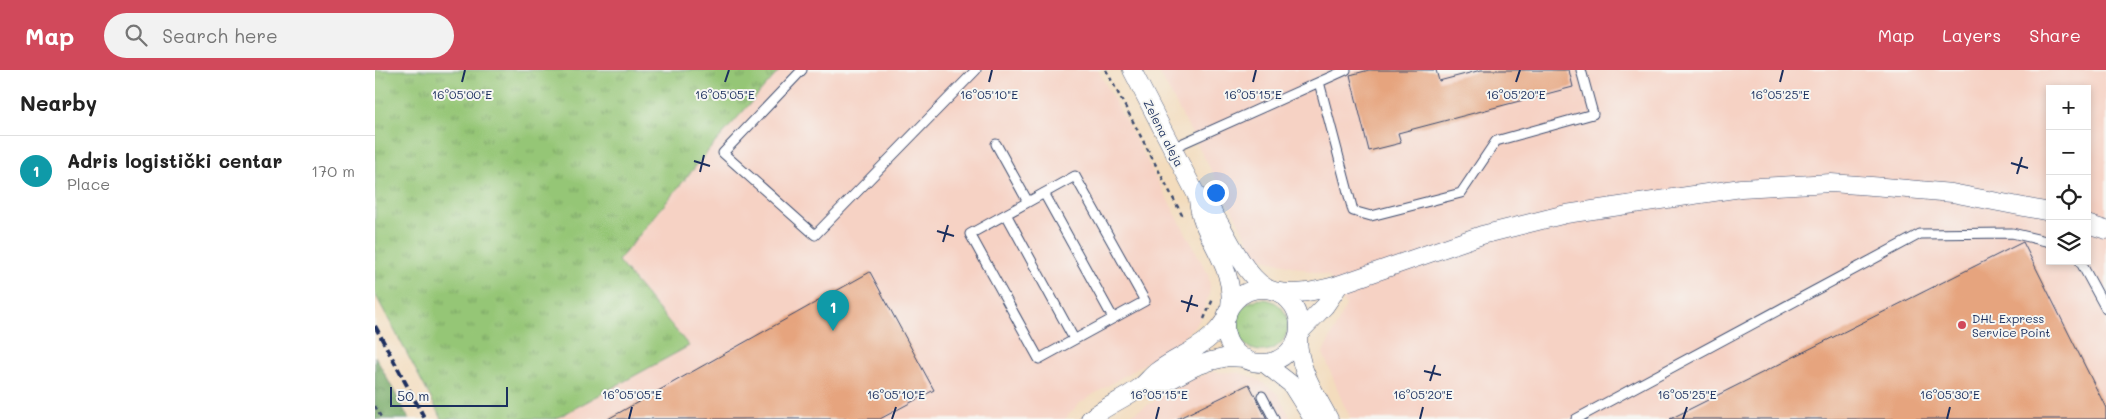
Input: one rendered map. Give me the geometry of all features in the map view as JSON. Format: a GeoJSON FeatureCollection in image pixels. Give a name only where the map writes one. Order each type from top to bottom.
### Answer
{"type":"FeatureCollection","features":[{"type":"Feature","properties":{"kind":"street","name":"Zelena aleja"},"geometry":{"type":"LineString","coordinates":[[1132,70],[1197,196],[1211,210],[1242,263],[1253,276],[1273,291],[1282,295],[1294,308],[1298,316],[1300,364],[1329,419]]}},
{"type":"Feature","properties":{"kind":"street"},"geometry":{"type":"LineString","coordinates":[[1140,388],[1155,372],[1202,345],[1217,332],[1229,311],[1245,293],[1263,289],[1297,292],[1316,291],[1482,235],[1566,214],[1741,188],[1831,183],[1952,194],[2046,211]]}},
{"type":"Feature","properties":{"kind":"street","name":"Zelena aleja"},"geometry":{"type":"LineString","coordinates":[[1197,196],[1199,212],[1227,271],[1232,287],[1227,335],[1231,345],[1245,358]]}},
{"type":"Feature","properties":{"kind":"street"},"geometry":{"type":"LineString","coordinates":[[2091,225],[2106,230]]}},
{"type":"Feature","properties":{"kind":"street"},"geometry":{"type":"LineString","coordinates":[[1264,363],[1283,356],[1295,343],[1298,334],[1325,306],[1340,284]]}},
{"type":"Feature","properties":{"kind":"street"},"geometry":{"type":"LineString","coordinates":[[1091,419],[1100,410],[1140,388],[1164,383],[1194,367],[1229,357],[1245,358],[1264,363],[1291,384],[1313,419]]}},
{"type":"Feature","properties":{"kind":"lane"},"geometry":{"type":"LineString","coordinates":[[802,70],[723,153],[815,236],[976,70]]}},
{"type":"Feature","properties":{"kind":"lane"},"geometry":{"type":"LineString","coordinates":[[1172,148],[1346,70]]}},
{"type":"Feature","properties":{"kind":"lane"},"geometry":{"type":"LineString","coordinates":[[1319,82],[1353,211],[1371,216],[1461,193],[1496,141],[1593,114],[1581,70]]}},
{"type":"Feature","properties":{"kind":"lane"},"geometry":{"type":"LineString","coordinates":[[996,144],[1028,202]]}},
{"type":"Feature","properties":{"kind":"lane"},"geometry":{"type":"LineString","coordinates":[[1075,176],[1145,300],[1039,359],[970,234],[1028,202],[1075,176]]}},
{"type":"Feature","properties":{"kind":"lane"},"geometry":{"type":"LineString","coordinates":[[1044,193],[1113,318]]}},
{"type":"Feature","properties":{"kind":"lane"},"geometry":{"type":"LineString","coordinates":[[1006,214],[1075,339]]}},
{"type":"Feature","properties":{"kind":"lane"},"geometry":{"type":"LineString","coordinates":[[1576,419],[1920,234],[2012,233],[2046,241]]}},
{"type":"Feature","properties":{"kind":"lane"},"geometry":{"type":"LineString","coordinates":[[2082,265],[2106,309]]}},
{"type":"Feature","properties":{"kind":"lane"},"geometry":{"type":"LineString","coordinates":[[1262,396],[1274,419]]}},
{"type":"Feature","properties":{"kind":"path"},"geometry":{"type":"LineString","coordinates":[[1106,70],[1187,224]]}},
{"type":"Feature","properties":{"kind":"path"},"geometry":{"type":"LineString","coordinates":[[1202,345],[1195,333],[1210,307],[1215,292]]}},
{"type":"Feature","properties":{"kind":"path"},"geometry":{"type":"LineString","coordinates":[[375,406],[382,419]]}},
{"type":"Feature","properties":{"kind":"shaded area"},"geometry":{"type":"Polygon","coordinates":[[[780,70],[1098,70],[1208,274],[1209,295],[1199,321],[1178,343],[1081,402],[1065,419],[555,419],[689,346],[618,261],[714,144],[780,70]]]}},
{"type":"Feature","properties":{"kind":"shaded area"},"geometry":{"type":"Polygon","coordinates":[[[1158,70],[2106,70],[2106,419],[1351,419],[1323,353],[1346,306],[1329,276],[1257,257],[1158,70]]]}},
{"type":"Feature","properties":{"kind":"shaded area"},"geometry":{"type":"Polygon","coordinates":[[[1212,372],[1241,373],[1259,380],[1278,394],[1291,419],[1124,419],[1190,380],[1212,372]]]}},
{"type":"Feature","properties":{"kind":"green space"},"geometry":{"type":"Polygon","coordinates":[[[375,70],[780,70],[714,144],[618,261],[689,346],[555,419],[442,419],[375,294],[375,70]]]}},
{"type":"Feature","properties":{"kind":"green space"},"geometry":{"type":"Polygon","coordinates":[[[1257,299],[1267,299],[1281,306],[1288,320],[1288,330],[1281,344],[1267,351],[1257,351],[1247,347],[1240,340],[1236,330],[1236,320],[1240,310],[1247,303],[1257,299]]]}},
{"type":"Feature","properties":{"kind":"green space"},"geometry":{"type":"Polygon","coordinates":[[[375,356],[409,419],[375,419],[375,356]]]}},
{"type":"Feature","properties":{"kind":"building"},"geometry":{"type":"Polygon","coordinates":[[[1369,70],[1436,70],[1439,81],[1481,70],[1569,70],[1573,87],[1398,133],[1401,143],[1369,151],[1350,75],[1369,70]]]}},
{"type":"Feature","properties":{"kind":"building","name":"DHL Express Service Point"},"geometry":{"type":"Polygon","coordinates":[[[2023,242],[2106,408],[2106,419],[1670,419],[2023,242]]]}},
{"type":"Feature","properties":{"kind":"building"},"geometry":{"type":"Polygon","coordinates":[[[870,272],[934,390],[880,419],[608,419],[870,272]]]}},
{"type":"Feature","properties":{"kind":"building"},"geometry":{"type":"Polygon","coordinates":[[[1249,384],[1267,419],[1177,419],[1249,384]]]}},
{"type":"Feature","properties":{"kind":"railway"},"geometry":{"type":"LineString","coordinates":[[375,326],[425,419]]}},
{"type":"Feature","properties":{"kind":"place","name":"DHL Express Service Point"},"geometry":{"type":"Point","coordinates":[1962,325]}},
{"type":"Feature","properties":{"kind":"place","name":"Adris logistički centar"},"geometry":{"type":"Point","coordinates":[833,331]}}]}
